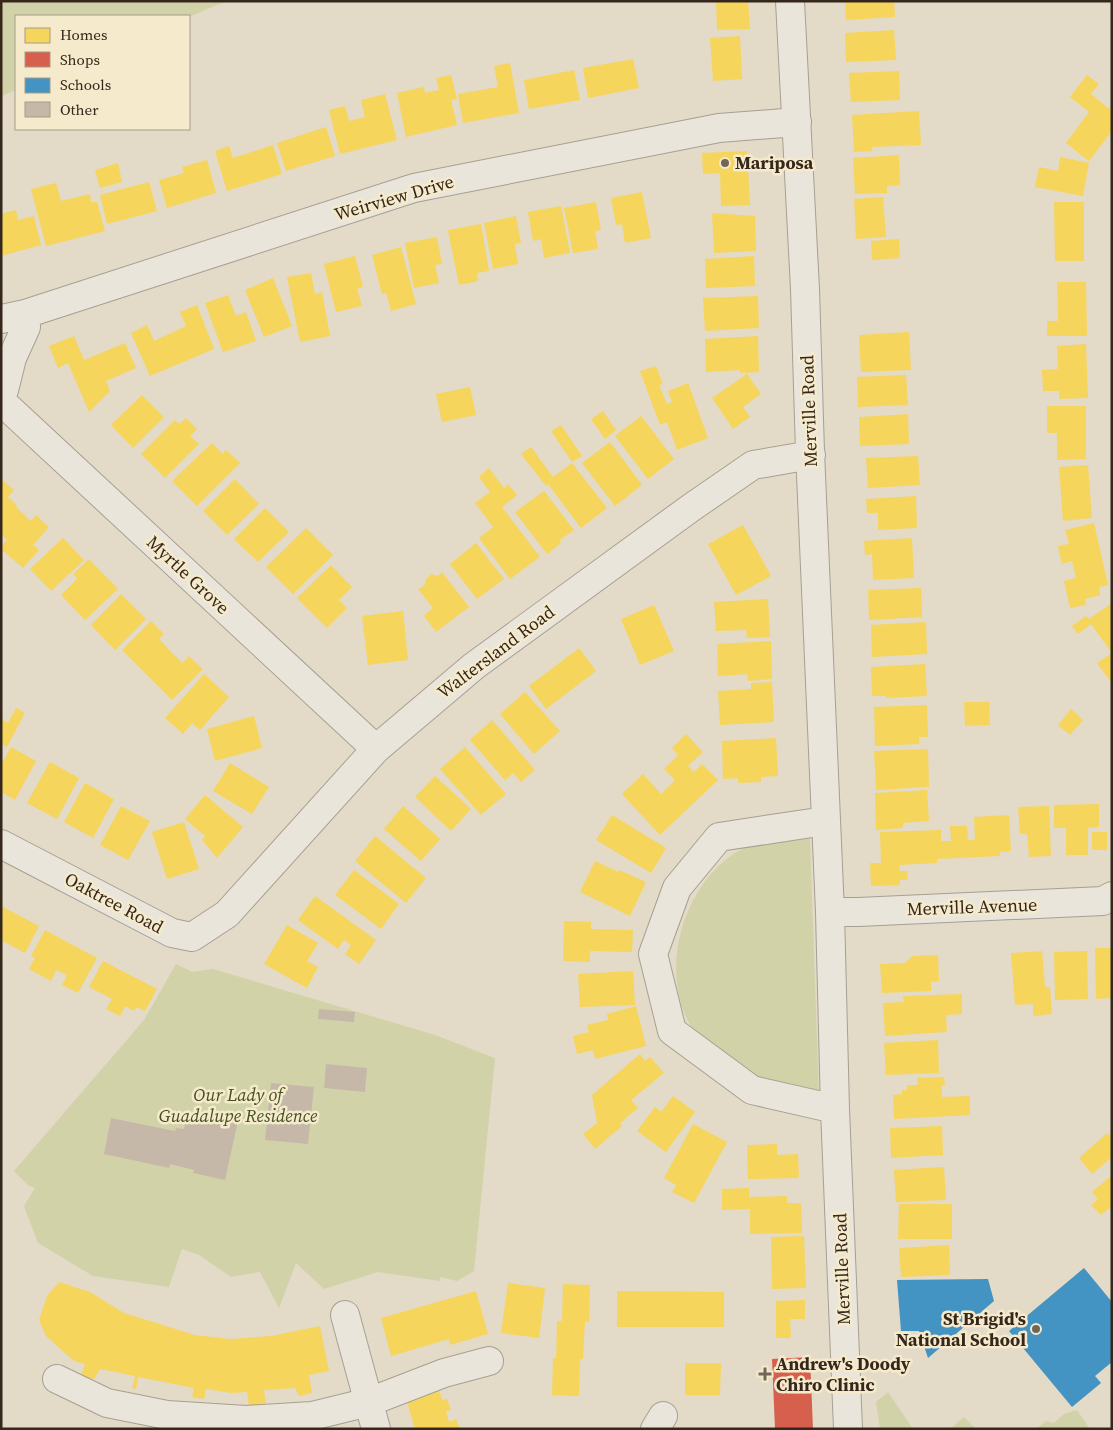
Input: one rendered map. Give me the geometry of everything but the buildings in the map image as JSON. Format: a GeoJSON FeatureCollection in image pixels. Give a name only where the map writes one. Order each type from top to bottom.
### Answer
{"type":"FeatureCollection","features":[{"type":"Feature","properties":{"kind":"street","name":"Merville Road"},"geometry":{"type":"LineString","coordinates":[[790,1],[805,289],[848,1429]]}},
{"type":"Feature","properties":{"kind":"street","name":"Weirview Drive"},"geometry":{"type":"LineString","coordinates":[[13,317],[414,188],[719,128],[797,122]]}},
{"type":"Feature","properties":{"kind":"street"},"geometry":{"type":"LineString","coordinates":[[1,394],[4,390],[12,358],[26,327],[13,317]]}},
{"type":"Feature","properties":{"kind":"street","name":"Myrtle Grove"},"geometry":{"type":"LineString","coordinates":[[1,401],[376,749]]}},
{"type":"Feature","properties":{"kind":"street","name":"Waltersland Road"},"geometry":{"type":"LineString","coordinates":[[227,914],[376,749],[474,666],[684,513],[753,466],[810,454]]}},
{"type":"Feature","properties":{"kind":"street"},"geometry":{"type":"LineString","coordinates":[[825,821],[719,837],[677,888],[653,954],[672,1031],[752,1090],[835,1109]]}},
{"type":"Feature","properties":{"kind":"street","name":"Oaktree Road"},"geometry":{"type":"LineString","coordinates":[[1,844],[172,934],[192,937],[227,914]]}},
{"type":"Feature","properties":{"kind":"street","name":"Merville Avenue"},"geometry":{"type":"LineString","coordinates":[[830,912],[1103,902],[1112,896]]}},
{"type":"Feature","properties":{"kind":"street"},"geometry":{"type":"LineString","coordinates":[[345,1316],[376,1429]]}},
{"type":"Feature","properties":{"kind":"street"},"geometry":{"type":"LineString","coordinates":[[57,1379],[107,1403],[177,1415],[246,1420],[312,1416],[369,1402],[444,1373],[489,1361]]}},
{"type":"Feature","properties":{"kind":"green space"},"geometry":{"type":"Polygon","coordinates":[[[1,1],[226,1],[190,17],[190,15],[15,15],[15,90],[1,96],[1,1]]]}},
{"type":"Feature","properties":{"kind":"green space"},"geometry":{"type":"Polygon","coordinates":[[[802,836],[810,839],[819,1096],[758,1081],[715,1050],[696,1034],[683,1010],[677,984],[677,956],[682,928],[693,902],[708,878],[727,859],[750,845],[768,840],[802,836]]]}},
{"type":"Feature","properties":{"kind":"green space","name":"Our Lady of Guadalupe Residence"},"geometry":{"type":"Polygon","coordinates":[[[176,964],[192,972],[213,969],[435,1035],[495,1058],[474,1271],[457,1281],[440,1277],[440,1281],[378,1272],[324,1289],[296,1263],[279,1308],[260,1272],[231,1277],[199,1255],[182,1249],[169,1287],[93,1276],[38,1243],[24,1206],[35,1188],[29,1186],[14,1171],[144,1020],[176,964]]]}},
{"type":"Feature","properties":{"kind":"green space"},"geometry":{"type":"Polygon","coordinates":[[[888,1392],[913,1429],[880,1429],[876,1402],[888,1392]]]}},
{"type":"Feature","properties":{"kind":"green space"},"geometry":{"type":"Polygon","coordinates":[[[1077,1410],[1090,1429],[1036,1429],[1046,1421],[1054,1423],[1064,1414],[1077,1410]]]}},
{"type":"Feature","properties":{"kind":"green space"},"geometry":{"type":"Polygon","coordinates":[[[964,1417],[976,1429],[950,1429],[964,1417]]]}},
{"type":"Feature","properties":{"kind":"place","name":"Mariposa"},"geometry":{"type":"Point","coordinates":[725,163]}},
{"type":"Feature","properties":{"kind":"place","name":"St Brigid's National School"},"geometry":{"type":"Point","coordinates":[1036,1329]}},
{"type":"Feature","properties":{"kind":"place","name":"Andrew's Doody Chiro Clinic"},"geometry":{"type":"Point","coordinates":[765,1374]}}]}
